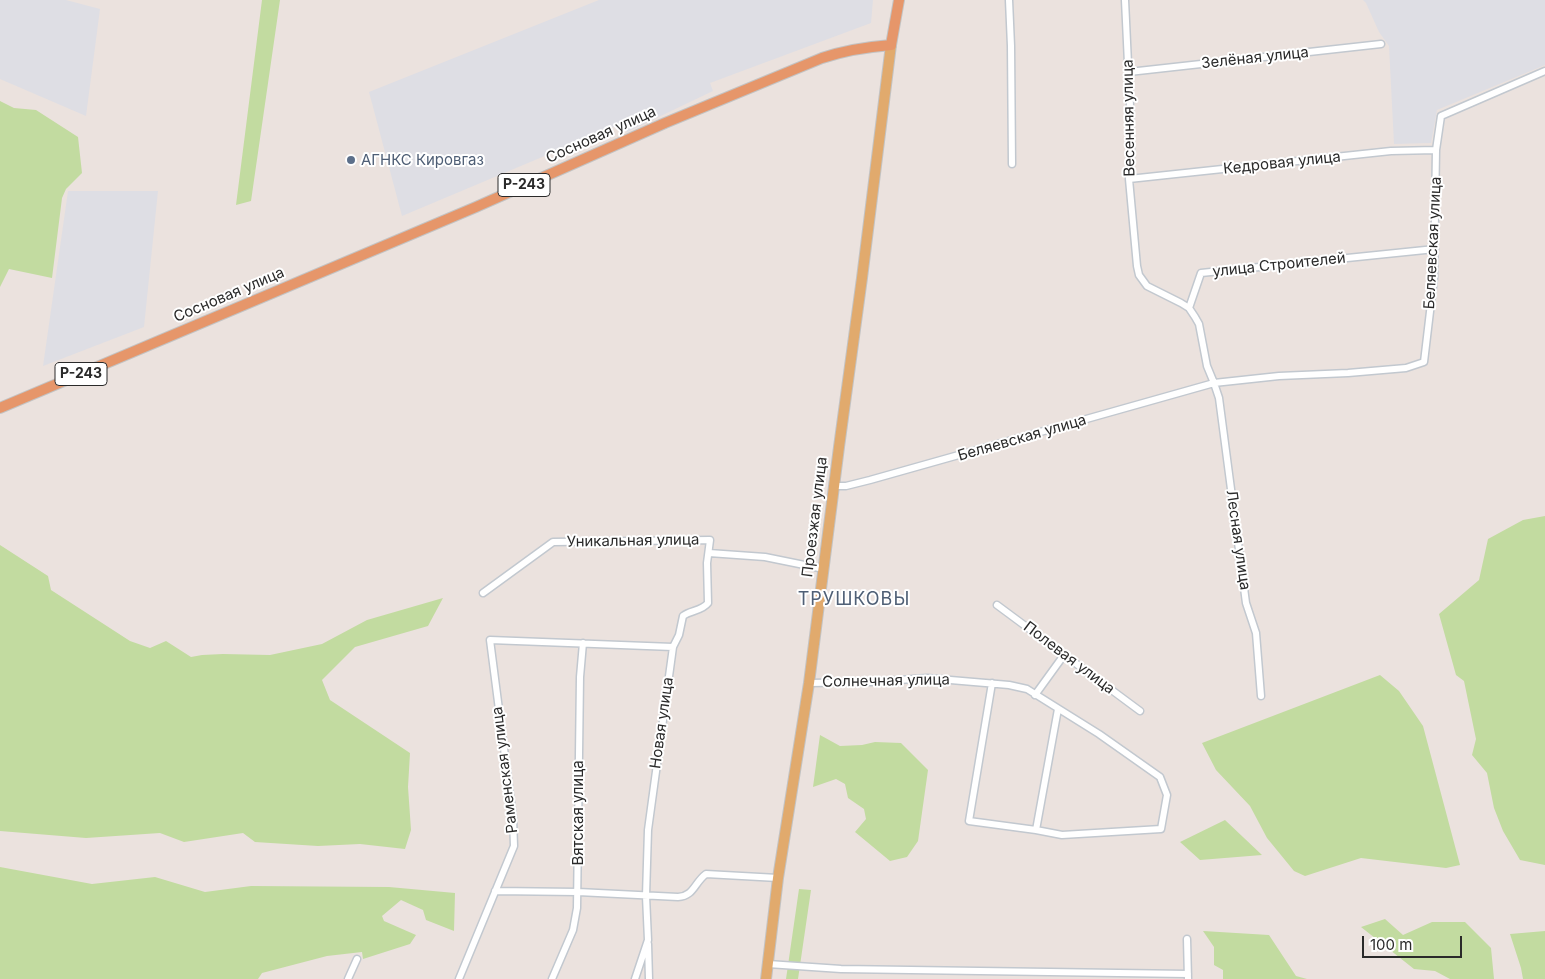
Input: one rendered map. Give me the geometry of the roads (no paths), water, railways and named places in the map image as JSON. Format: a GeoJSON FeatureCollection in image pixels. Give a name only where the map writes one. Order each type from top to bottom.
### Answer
{"type":"FeatureCollection","features":[{"type":"Feature","properties":{"kind":"highway"},"geometry":{"type":"LineString","coordinates":[[890,45],[898,0]]}},
{"type":"Feature","properties":{"kind":"highway","name":"Сосновая улица"},"geometry":{"type":"LineString","coordinates":[[0,408],[458,214],[665,123],[822,58],[842,51],[890,45]]}},
{"type":"Feature","properties":{"kind":"main road","name":"Проезжая улица"},"geometry":{"type":"LineString","coordinates":[[766,979],[778,878],[809,683],[890,45]]}},
{"type":"Feature","properties":{"kind":"street"},"geometry":{"type":"LineString","coordinates":[[1009,0],[1012,164]]}},
{"type":"Feature","properties":{"kind":"street","name":"Весенняя улица"},"geometry":{"type":"LineString","coordinates":[[1125,0],[1131,154],[1129,179],[1137,266],[1142,281],[1152,289],[1173,298],[1189,308]]}},
{"type":"Feature","properties":{"kind":"street","name":"Зелёная улица"},"geometry":{"type":"LineString","coordinates":[[1129,72],[1380,44]]}},
{"type":"Feature","properties":{"kind":"street","name":"Беляевская улица"},"geometry":{"type":"LineString","coordinates":[[835,486],[846,486],[863,482],[1211,384],[1279,376],[1406,368],[1424,362],[1434,278],[1436,150],[1441,116],[1545,71]]}},
{"type":"Feature","properties":{"kind":"street","name":"Кедровая улица"},"geometry":{"type":"LineString","coordinates":[[1129,179],[1391,151],[1436,150]]}},
{"type":"Feature","properties":{"kind":"street","name":"улица Строителей"},"geometry":{"type":"LineString","coordinates":[[1189,308],[1201,273],[1435,249]]}},
{"type":"Feature","properties":{"kind":"street","name":"Лесная улица"},"geometry":{"type":"LineString","coordinates":[[1189,308],[1199,324],[1211,384],[1219,398],[1246,603],[1256,633],[1261,696]]}},
{"type":"Feature","properties":{"kind":"street","name":"Уникальная улица"},"geometry":{"type":"LineString","coordinates":[[483,593],[553,542],[710,540],[709,552]]}},
{"type":"Feature","properties":{"kind":"street"},"geometry":{"type":"LineString","coordinates":[[709,552],[765,556],[824,569]]}},
{"type":"Feature","properties":{"kind":"street","name":"Новая улица"},"geometry":{"type":"LineString","coordinates":[[635,979],[648,940],[646,896],[648,830],[672,647],[679,635],[683,616],[689,612],[704,608],[708,603],[709,552]]}},
{"type":"Feature","properties":{"kind":"street","name":"Полевая улица"},"geometry":{"type":"LineString","coordinates":[[997,605],[1140,711]]}},
{"type":"Feature","properties":{"kind":"street","name":"Раменская улица"},"geometry":{"type":"LineString","coordinates":[[459,979],[514,846],[490,640],[583,643]]}},
{"type":"Feature","properties":{"kind":"street"},"geometry":{"type":"LineString","coordinates":[[583,643],[672,647]]}},
{"type":"Feature","properties":{"kind":"street","name":"Вятская улица"},"geometry":{"type":"LineString","coordinates":[[552,979],[573,930],[577,908],[580,677],[583,643]]}},
{"type":"Feature","properties":{"kind":"street"},"geometry":{"type":"LineString","coordinates":[[1035,695],[1064,655]]}},
{"type":"Feature","properties":{"kind":"street","name":"Солнечная улица"},"geometry":{"type":"LineString","coordinates":[[809,683],[871,682],[927,678],[992,683],[1027,689],[1099,734],[1160,777],[1167,795],[1161,829],[1062,835],[969,821],[992,683]]}},
{"type":"Feature","properties":{"kind":"street"},"geometry":{"type":"LineString","coordinates":[[1036,830],[1058,709]]}},
{"type":"Feature","properties":{"kind":"street"},"geometry":{"type":"LineString","coordinates":[[495,891],[578,892],[685,897],[706,874],[778,878]]}},
{"type":"Feature","properties":{"kind":"street"},"geometry":{"type":"LineString","coordinates":[[768,964],[841,969],[1188,977],[1187,939]]}},
{"type":"Feature","properties":{"kind":"street"},"geometry":{"type":"LineString","coordinates":[[648,940],[649,979]]}},
{"type":"Feature","properties":{"kind":"street"},"geometry":{"type":"LineString","coordinates":[[348,979],[356,960]]}},
{"type":"Feature","properties":{"kind":"place","name":"АГНКС Кировгаз"},"geometry":{"type":"Point","coordinates":[351,160]}},
{"type":"Feature","properties":{"kind":"district","name":"ТРУШКОВЫ"},"geometry":{"type":"Point","coordinates":[854,600]}}]}
